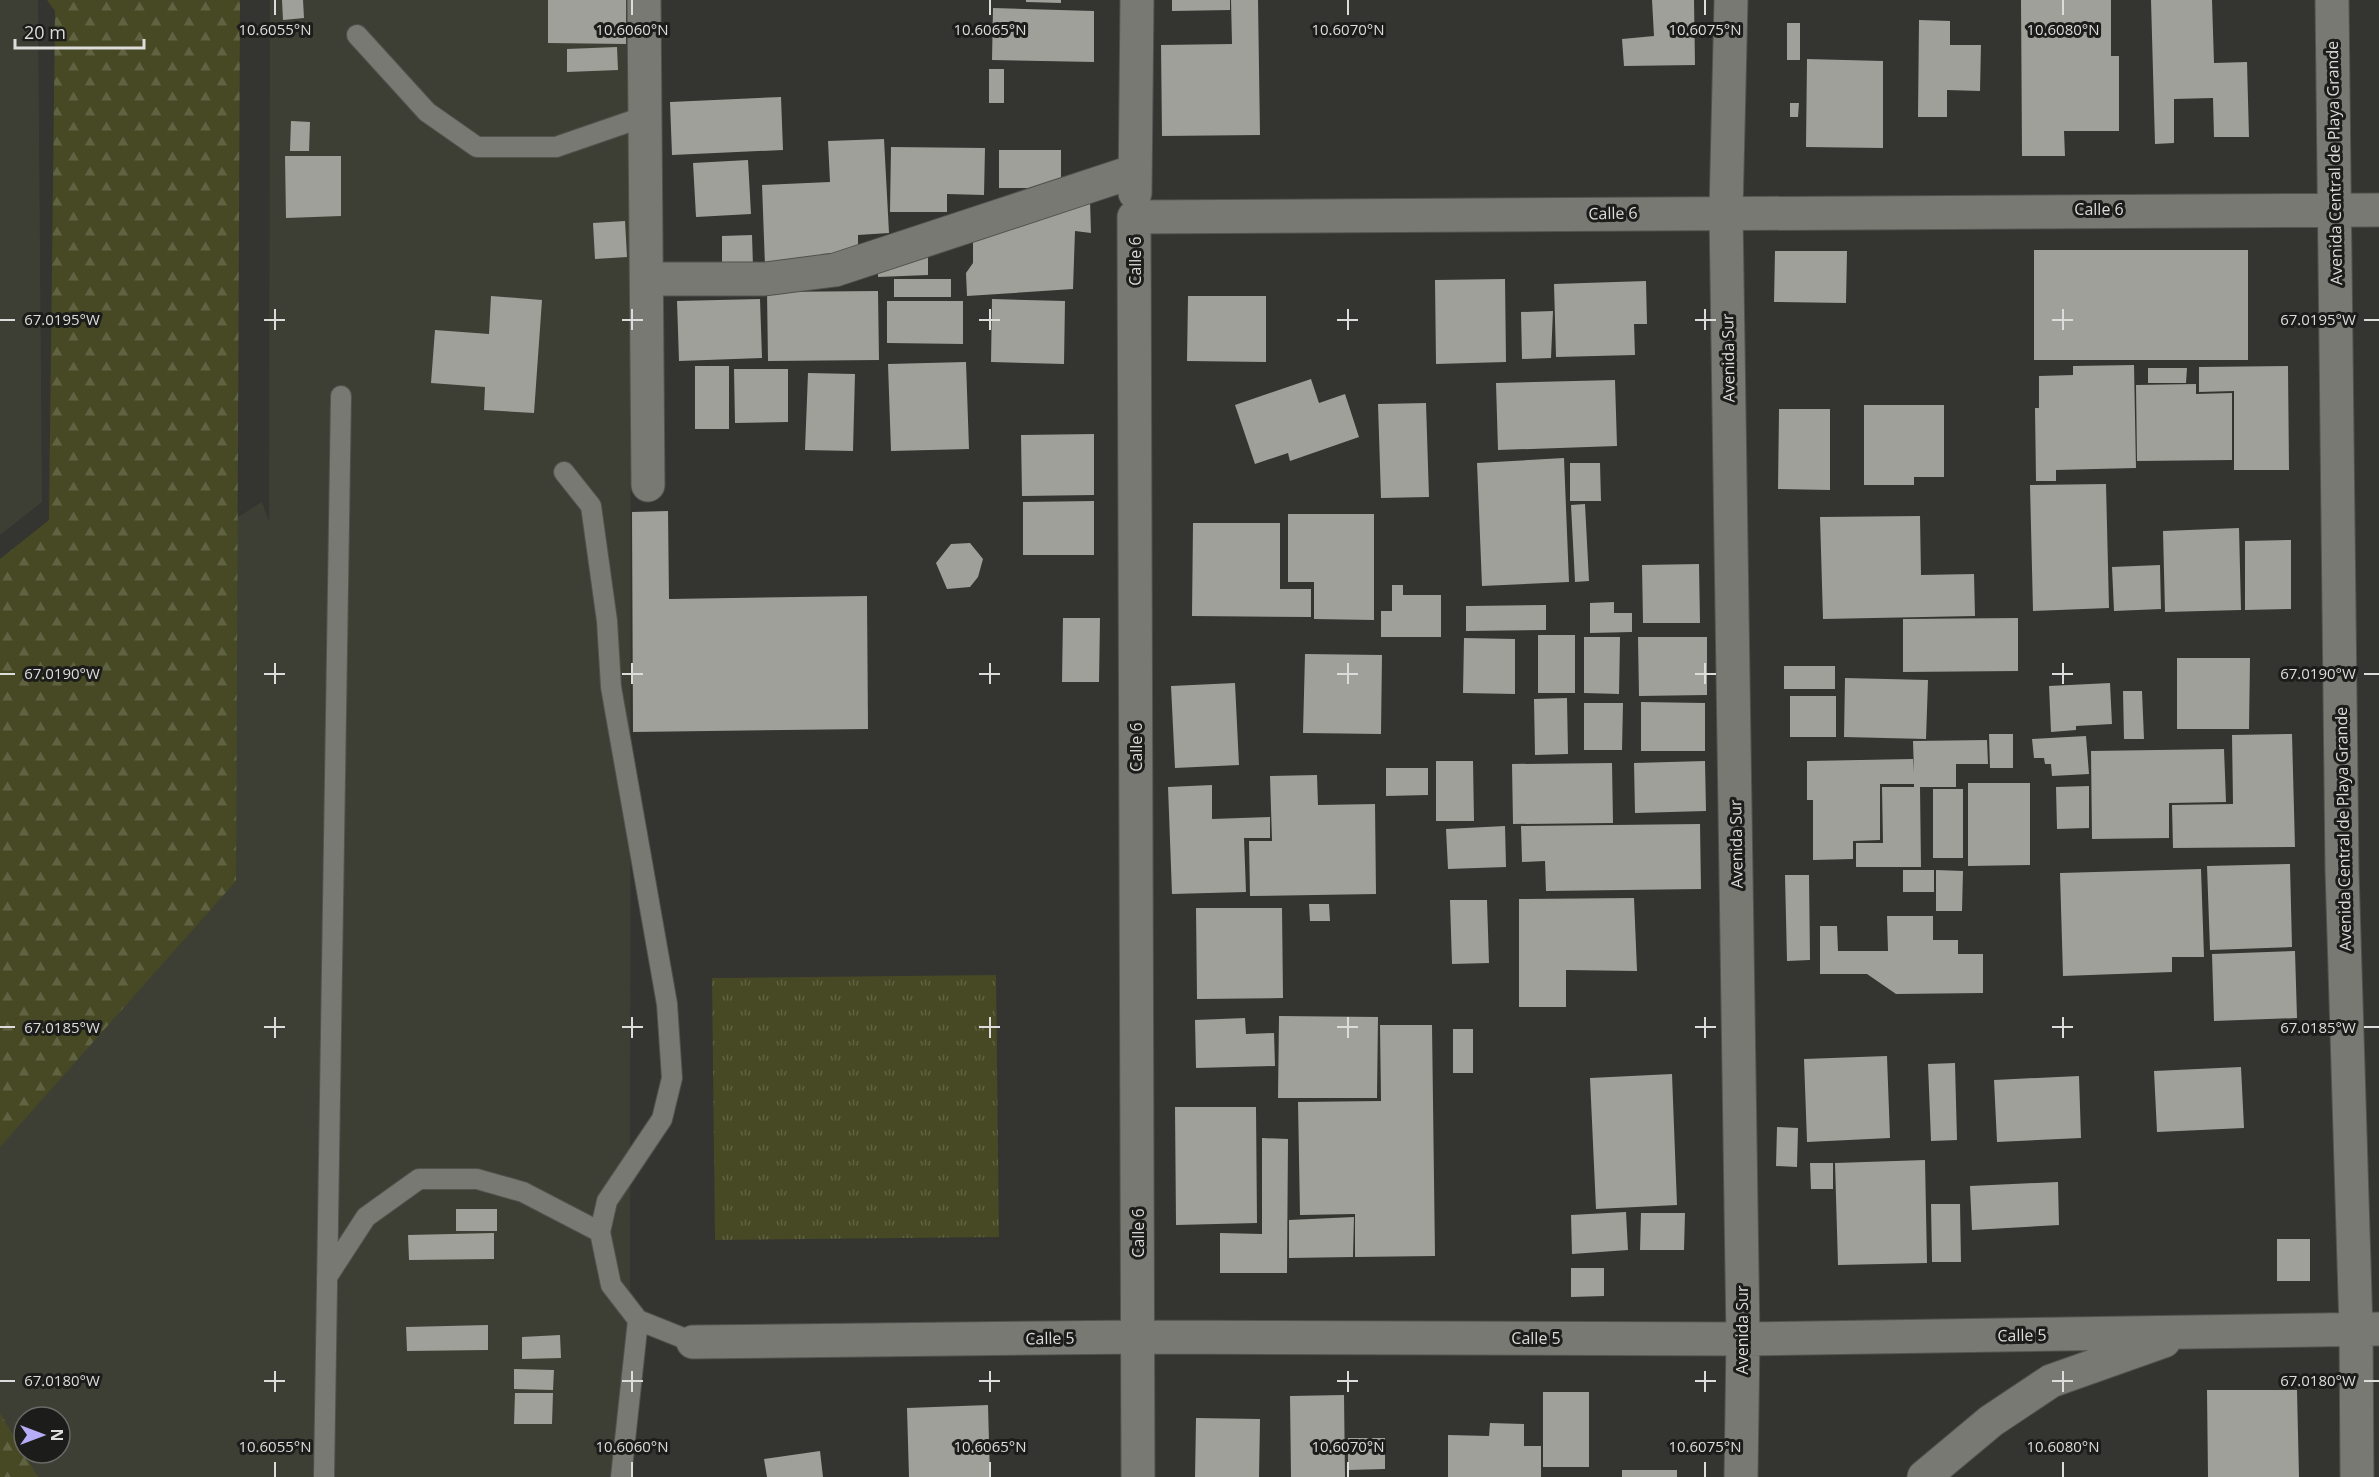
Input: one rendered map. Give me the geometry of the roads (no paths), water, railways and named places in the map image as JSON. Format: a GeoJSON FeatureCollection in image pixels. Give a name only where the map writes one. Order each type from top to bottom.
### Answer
{"type":"FeatureCollection","features":[{"type":"Feature","properties":{"kind":"street"},"geometry":{"type":"LineString","coordinates":[[644,0],[648,485]]}},
{"type":"Feature","properties":{"kind":"street"},"geometry":{"type":"LineString","coordinates":[[1134,217],[1137,0]]}},
{"type":"Feature","properties":{"kind":"street","name":"Avenida Sur"},"geometry":{"type":"LineString","coordinates":[[1731,0],[1726,212],[1743,1339],[1741,1477]]}},
{"type":"Feature","properties":{"kind":"street","name":"Avenida Central de Playa Grande"},"geometry":{"type":"LineString","coordinates":[[2332,0],[2343,870],[2368,1329],[2357,1477]]}},
{"type":"Feature","properties":{"kind":"street"},"geometry":{"type":"LineString","coordinates":[[647,279],[765,279],[835,270],[1135,171]]}},
{"type":"Feature","properties":{"kind":"street","name":"Calle 6"},"geometry":{"type":"LineString","coordinates":[[1138,1477],[1134,217],[2334,208],[2379,210]]}},
{"type":"Feature","properties":{"kind":"street","name":"Calle 5"},"geometry":{"type":"LineString","coordinates":[[693,1342],[1138,1337],[1743,1339],[2368,1329]]}},
{"type":"Feature","properties":{"kind":"street"},"geometry":{"type":"LineString","coordinates":[[1924,1477],[1991,1422],[2051,1381],[2191,1332]]}},
{"type":"Feature","properties":{"kind":"lane"},"geometry":{"type":"LineString","coordinates":[[357,35],[427,112],[477,147],[556,147],[646,116]]}},
{"type":"Feature","properties":{"kind":"lane"},"geometry":{"type":"LineString","coordinates":[[324,1477],[340,396]]}},
{"type":"Feature","properties":{"kind":"lane"},"geometry":{"type":"LineString","coordinates":[[564,472],[591,506],[607,621],[611,687],[667,1004],[672,1078],[662,1119],[607,1202],[600,1232],[611,1285],[638,1320],[693,1342]]}},
{"type":"Feature","properties":{"kind":"lane"},"geometry":{"type":"LineString","coordinates":[[327,1277],[366,1217],[418,1179],[477,1179],[500,1185],[523,1192],[600,1232]]}},
{"type":"Feature","properties":{"kind":"lane"},"geometry":{"type":"LineString","coordinates":[[621,1477],[638,1320]]}}]}
